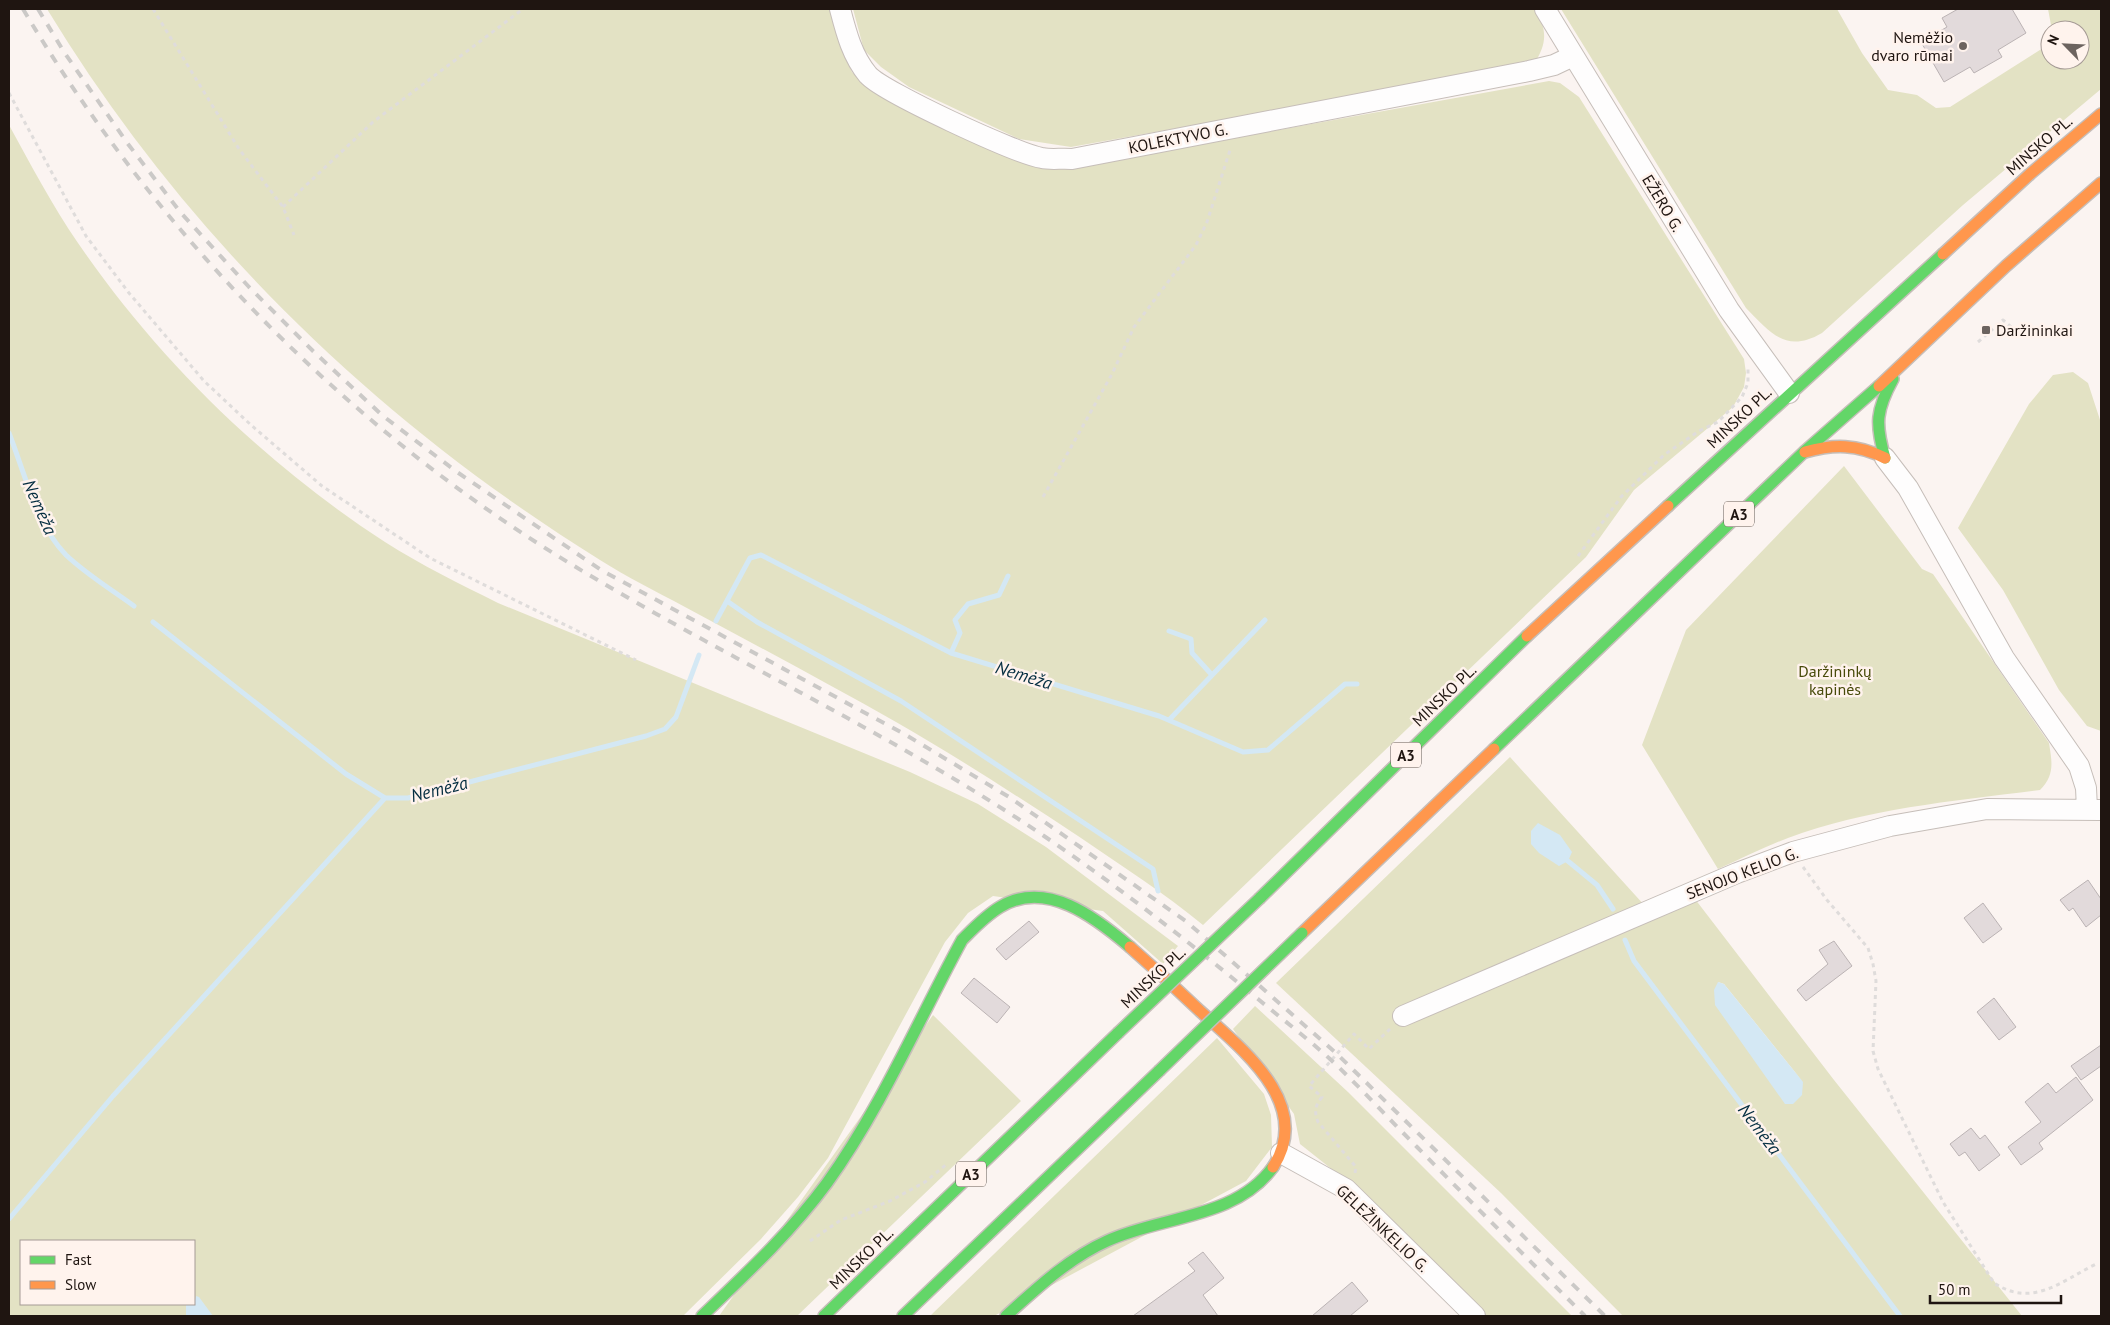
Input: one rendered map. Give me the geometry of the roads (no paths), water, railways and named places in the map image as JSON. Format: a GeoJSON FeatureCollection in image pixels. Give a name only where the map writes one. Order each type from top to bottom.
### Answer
{"type":"FeatureCollection","features":[{"type":"Feature","properties":{"kind":"highway","name":"MINSKO PL."},"geometry":{"type":"LineString","coordinates":[[824,1316],[1260,898],[1552,612],[1789,392],[2030,174],[2101,114]]}},
{"type":"Feature","properties":{"kind":"highway","name":"A3"},"geometry":{"type":"LineString","coordinates":[[903,1316],[1804,452],[1899,369],[2006,266],[2101,182]]}},
{"type":"Feature","properties":{"kind":"highway"},"geometry":{"type":"LineString","coordinates":[[1885,458],[1876,419],[1879,407],[1899,369]]}},
{"type":"Feature","properties":{"kind":"highway"},"geometry":{"type":"LineString","coordinates":[[1804,452],[1844,445],[1860,446],[1885,458]]}},
{"type":"Feature","properties":{"kind":"highway"},"geometry":{"type":"LineString","coordinates":[[702,1316],[797,1219],[827,1183],[880,1096],[962,940],[981,918],[1000,905],[1018,898],[1037,895],[1057,899],[1092,917],[1134,950],[1238,1046],[1264,1074],[1276,1094],[1282,1111],[1284,1133],[1281,1153],[1274,1168],[1262,1182],[1243,1195],[1225,1203],[1122,1234],[1100,1245],[1071,1261],[1006,1316]]}},
{"type":"Feature","properties":{"kind":"street","name":"KOLEKTYVO G."},"geometry":{"type":"LineString","coordinates":[[840,9],[856,58],[869,76],[887,90],[1012,148],[1041,158],[1072,159],[1528,72],[1554,65],[1573,56]]}},
{"type":"Feature","properties":{"kind":"street","name":"EŽERO G."},"geometry":{"type":"LineString","coordinates":[[1545,9],[1728,310],[1789,392]]}},
{"type":"Feature","properties":{"kind":"street"},"geometry":{"type":"LineString","coordinates":[[1885,458],[1908,488],[2004,658],[2079,766],[2094,809]]}},
{"type":"Feature","properties":{"kind":"street","name":"SENOJO KELIO G."},"geometry":{"type":"LineString","coordinates":[[1403,1016],[1737,873],[1793,852],[1890,826],[1987,809],[2094,809]]}},
{"type":"Feature","properties":{"kind":"street","name":"GELEŽINKELIO G."},"geometry":{"type":"LineString","coordinates":[[1281,1153],[1346,1189],[1475,1316]]}},
{"type":"Feature","properties":{"kind":"water"},"geometry":{"type":"Polygon","coordinates":[[[1538,823],[1560,835],[1572,852],[1568,861],[1559,866],[1539,853],[1531,844],[1531,831],[1538,823]]]}},
{"type":"Feature","properties":{"kind":"water"},"geometry":{"type":"Polygon","coordinates":[[[1718,982],[1724,984],[1803,1082],[1802,1095],[1793,1104],[1785,1104],[1715,1005],[1714,990],[1718,982]]]}},
{"type":"Feature","properties":{"kind":"water"},"geometry":{"type":"Polygon","coordinates":[[[196,1296],[199,1297],[213,1316],[186,1316],[186,1305],[195,1305],[196,1296]]]}},
{"type":"Feature","properties":{"kind":"waterway","name":"Nemėža"},"geometry":{"type":"LineString","coordinates":[[9,433],[39,514],[56,543],[82,569],[134,606]]}},
{"type":"Feature","properties":{"kind":"waterway","name":"Nemėža"},"geometry":{"type":"LineString","coordinates":[[716,621],[750,558],[761,555],[951,653],[1159,716],[1243,752],[1268,750],[1345,684],[1357,684]]}},
{"type":"Feature","properties":{"kind":"waterway"},"geometry":{"type":"LineString","coordinates":[[951,653],[960,633],[955,620],[968,604],[999,595],[1008,576]]}},
{"type":"Feature","properties":{"kind":"waterway"},"geometry":{"type":"LineString","coordinates":[[727,601],[757,622],[901,701],[1153,869],[1158,891]]}},
{"type":"Feature","properties":{"kind":"waterway"},"geometry":{"type":"LineString","coordinates":[[1169,720],[1265,620]]}},
{"type":"Feature","properties":{"kind":"waterway","name":"Nemėža"},"geometry":{"type":"LineString","coordinates":[[153,622],[346,774],[385,798],[408,798],[646,736],[665,729],[676,717],[699,655]]}},
{"type":"Feature","properties":{"kind":"waterway"},"geometry":{"type":"LineString","coordinates":[[1169,631],[1191,639],[1192,653],[1212,675]]}},
{"type":"Feature","properties":{"kind":"waterway"},"geometry":{"type":"LineString","coordinates":[[9,1219],[113,1096],[385,798]]}},
{"type":"Feature","properties":{"kind":"waterway","name":"Nemėža"},"geometry":{"type":"LineString","coordinates":[[1563,857],[1597,885],[1613,909]]}},
{"type":"Feature","properties":{"kind":"waterway","name":"Nemėža"},"geometry":{"type":"LineString","coordinates":[[1625,940],[1634,961],[1900,1316]]}},
{"type":"Feature","properties":{"kind":"railway"},"geometry":{"type":"LineString","coordinates":[[23,9],[78,95],[138,178],[203,256],[274,330],[348,400],[427,465],[510,525],[596,579],[708,643],[934,767],[1072,855],[1153,915],[1330,1059],[1585,1316]]}},
{"type":"Feature","properties":{"kind":"railway"},"geometry":{"type":"LineString","coordinates":[[38,9],[64,52],[128,144],[181,213],[249,287],[313,351],[383,416],[457,472],[601,570],[906,735],[1009,797],[1187,922],[1336,1053],[1605,1316]]}},
{"type":"Feature","properties":{"kind":"place","name":"Nemėžio dvaro rūmai"},"geometry":{"type":"Point","coordinates":[1963,46]}},
{"type":"Feature","properties":{"kind":"place","name":"Daržininkai"},"geometry":{"type":"Point","coordinates":[1986,330]}},
{"type":"Feature","properties":{"kind":"park label","name":"Daržininkų kapinės"},"geometry":{"type":"Point","coordinates":[1835,680]}}]}
